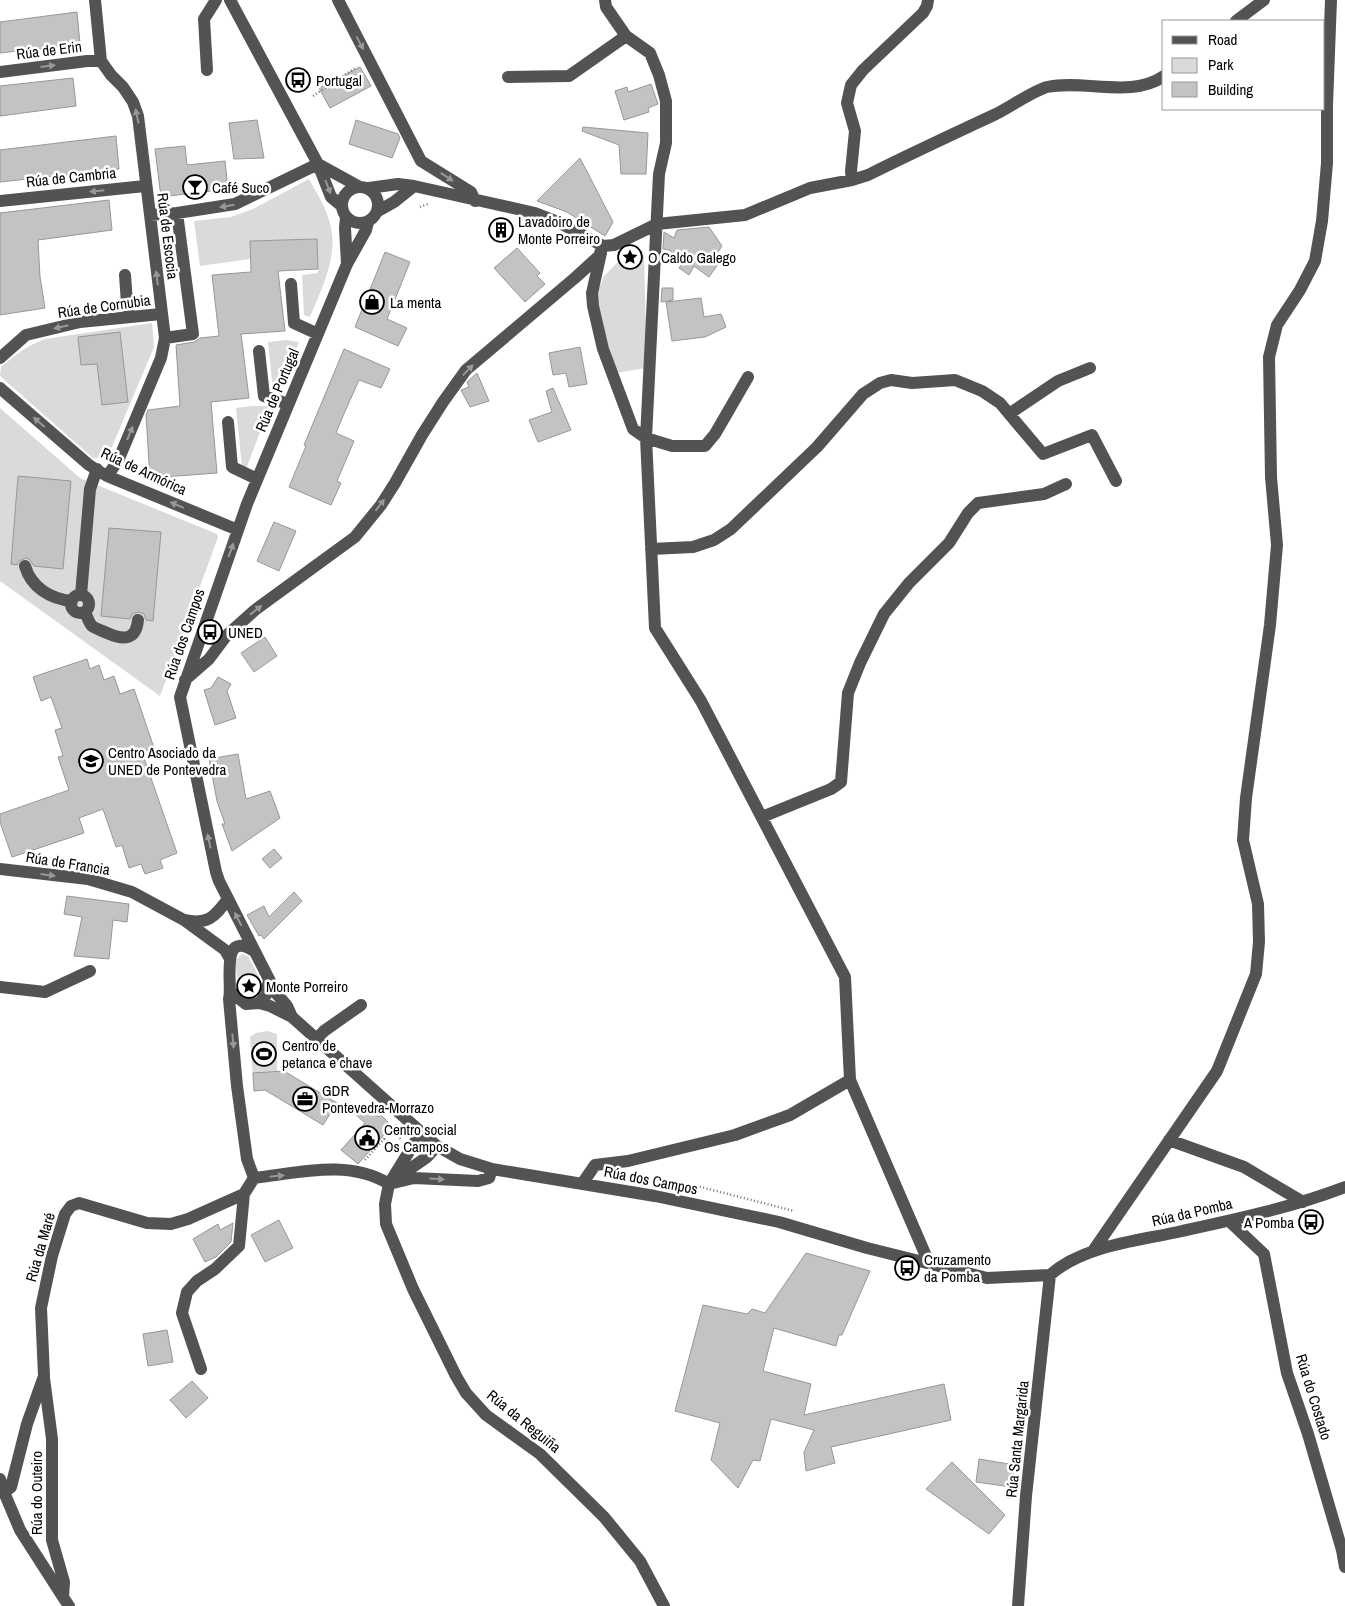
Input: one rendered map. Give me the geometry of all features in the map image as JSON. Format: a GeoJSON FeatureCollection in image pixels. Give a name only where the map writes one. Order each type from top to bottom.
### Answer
{"type":"FeatureCollection","features":[{"type":"Feature","properties":{"kind":"street"},"geometry":{"type":"LineString","coordinates":[[95,0],[101,61]]}},
{"type":"Feature","properties":{"kind":"street"},"geometry":{"type":"LineString","coordinates":[[206,70],[204,19],[216,0]]}},
{"type":"Feature","properties":{"kind":"street"},"geometry":{"type":"LineString","coordinates":[[230,0],[318,164],[331,197],[355,223],[368,222],[373,219],[378,211],[379,202],[375,194],[318,164]]}},
{"type":"Feature","properties":{"kind":"street"},"geometry":{"type":"LineString","coordinates":[[338,0],[421,160],[471,192],[475,201]]}},
{"type":"Feature","properties":{"kind":"street"},"geometry":{"type":"LineString","coordinates":[[605,0],[606,7],[626,36],[650,53],[659,75],[666,101],[666,143],[659,174],[646,438],[655,628],[701,701],[845,976],[850,1080],[929,1263]]}},
{"type":"Feature","properties":{"kind":"street"},"geometry":{"type":"LineString","coordinates":[[852,180],[851,171],[855,132],[847,103],[850,85],[922,13],[927,6],[928,0]]}},
{"type":"Feature","properties":{"kind":"street"},"geometry":{"type":"LineString","coordinates":[[1237,20],[1264,0]]}},
{"type":"Feature","properties":{"kind":"street"},"geometry":{"type":"LineString","coordinates":[[1092,1251],[1217,1071],[1256,974],[1259,942],[1258,904],[1243,840],[1246,798],[1270,625],[1277,545],[1271,477],[1269,356],[1277,325],[1300,290],[1315,261],[1322,221],[1327,163],[1331,0]]}},
{"type":"Feature","properties":{"kind":"street"},"geometry":{"type":"LineString","coordinates":[[508,77],[569,76],[626,36]]}},
{"type":"Feature","properties":{"kind":"street","name":"Rúa de Erin"},"geometry":{"type":"LineString","coordinates":[[0,72],[87,61],[101,61]]}},
{"type":"Feature","properties":{"kind":"street","name":"Rúa de Escocia"},"geometry":{"type":"LineString","coordinates":[[101,61],[123,87],[133,102],[138,116],[145,186],[165,338],[157,366],[118,461],[102,473],[90,489],[77,598],[86,597],[89,602],[89,608],[85,612],[92,626],[118,638],[126,638],[132,634],[137,628],[138,620]]}},
{"type":"Feature","properties":{"kind":"street"},"geometry":{"type":"LineString","coordinates":[[344,212],[342,202],[344,195],[349,190],[398,184],[535,213],[558,222],[603,246],[614,245],[657,224],[745,215],[810,188],[868,175],[1046,88],[1064,86],[1125,87],[1150,84],[1162,77]]}},
{"type":"Feature","properties":{"kind":"street"},"geometry":{"type":"LineString","coordinates":[[150,215],[178,213],[235,204],[318,164]]}},
{"type":"Feature","properties":{"kind":"street","name":"Rúa de Cambria"},"geometry":{"type":"LineString","coordinates":[[0,200],[145,186]]}},
{"type":"Feature","properties":{"kind":"street"},"geometry":{"type":"LineString","coordinates":[[378,211],[394,202],[414,186]]}},
{"type":"Feature","properties":{"kind":"street","name":"Rúa de Portugal"},"geometry":{"type":"LineString","coordinates":[[344,212],[347,264]]}},
{"type":"Feature","properties":{"kind":"street"},"geometry":{"type":"LineString","coordinates":[[165,338],[193,334],[178,213]]}},
{"type":"Feature","properties":{"kind":"street","name":"Rúa de Portugal"},"geometry":{"type":"LineString","coordinates":[[238,530],[257,479],[347,264],[366,230],[368,222]]}},
{"type":"Feature","properties":{"kind":"street"},"geometry":{"type":"LineString","coordinates":[[603,246],[592,293],[593,306],[603,349],[632,429],[646,438],[672,446],[705,446],[715,434],[748,377]]}},
{"type":"Feature","properties":{"kind":"street"},"geometry":{"type":"LineString","coordinates":[[185,680],[209,660],[227,635],[255,610],[355,537],[395,483],[422,435],[466,370],[576,277],[599,256],[603,246]]}},
{"type":"Feature","properties":{"kind":"street"},"geometry":{"type":"LineString","coordinates":[[125,275],[128,317]]}},
{"type":"Feature","properties":{"kind":"street"},"geometry":{"type":"LineString","coordinates":[[291,284],[294,323],[318,334]]}},
{"type":"Feature","properties":{"kind":"street","name":"Rúa de Cornubia"},"geometry":{"type":"LineString","coordinates":[[0,358],[26,335],[80,322],[161,314]]}},
{"type":"Feature","properties":{"kind":"street"},"geometry":{"type":"LineString","coordinates":[[259,351],[264,396],[288,404]]}},
{"type":"Feature","properties":{"kind":"street"},"geometry":{"type":"LineString","coordinates":[[1009,414],[1058,381],[1090,368]]}},
{"type":"Feature","properties":{"kind":"street"},"geometry":{"type":"LineString","coordinates":[[651,549],[693,547],[714,540],[731,529],[817,447],[862,394],[880,383],[891,380],[912,383],[955,380],[982,391],[1000,403],[1043,454],[1092,435],[1116,481]]}},
{"type":"Feature","properties":{"kind":"street","name":"Rúa de Armórica"},"geometry":{"type":"LineString","coordinates":[[0,388],[89,465],[102,473],[238,530]]}},
{"type":"Feature","properties":{"kind":"street"},"geometry":{"type":"LineString","coordinates":[[228,422],[232,466],[257,479]]}},
{"type":"Feature","properties":{"kind":"street"},"geometry":{"type":"LineString","coordinates":[[762,817],[831,789],[841,782],[848,693],[860,663],[884,614],[909,583],[949,542],[968,513],[978,503],[1044,494],[1066,484]]}},
{"type":"Feature","properties":{"kind":"street","name":"Rúa dos Campos"},"geometry":{"type":"LineString","coordinates":[[238,530],[180,697],[216,872],[254,951]]}},
{"type":"Feature","properties":{"kind":"street"},"geometry":{"type":"LineString","coordinates":[[25,566],[28,577],[36,586],[57,600],[77,598]]}},
{"type":"Feature","properties":{"kind":"street","name":"Rúa de Francia"},"geometry":{"type":"LineString","coordinates":[[0,869],[88,879],[132,892],[184,920],[225,950],[229,957]]}},
{"type":"Feature","properties":{"kind":"street"},"geometry":{"type":"LineString","coordinates":[[184,920],[205,921],[216,914],[228,899]]}},
{"type":"Feature","properties":{"kind":"street"},"geometry":{"type":"LineString","coordinates":[[231,992],[246,1004],[258,1003],[266,995],[269,980],[254,951],[243,945],[234,948],[229,957],[230,999],[237,1086],[246,1159],[254,1178]]}},
{"type":"Feature","properties":{"kind":"street"},"geometry":{"type":"LineString","coordinates":[[0,987],[45,992],[90,971]]}},
{"type":"Feature","properties":{"kind":"street","name":"Rúa dos Campos"},"geometry":{"type":"LineString","coordinates":[[269,980],[287,1006],[292,1017]]}},
{"type":"Feature","properties":{"kind":"street","name":"Rúa dos Campos"},"geometry":{"type":"LineString","coordinates":[[258,1003],[270,1006],[292,1017],[437,1146],[460,1159],[492,1168],[655,1196],[778,1222],[866,1248],[987,1278],[1050,1275]]}},
{"type":"Feature","properties":{"kind":"street"},"geometry":{"type":"LineString","coordinates":[[317,1039],[324,1031],[361,1005]]}},
{"type":"Feature","properties":{"kind":"street"},"geometry":{"type":"LineString","coordinates":[[582,1184],[595,1165],[628,1161],[735,1135],[790,1115],[850,1080]]}},
{"type":"Feature","properties":{"kind":"street","name":"Rúa da Reguiña"},"geometry":{"type":"LineString","coordinates":[[422,1133],[389,1184],[385,1204],[386,1224],[414,1289],[456,1376],[466,1393],[486,1415],[540,1454],[604,1517],[640,1562],[664,1606]]}},
{"type":"Feature","properties":{"kind":"street"},"geometry":{"type":"LineString","coordinates":[[1169,1140],[1244,1167],[1303,1202]]}},
{"type":"Feature","properties":{"kind":"street"},"geometry":{"type":"LineString","coordinates":[[389,1184],[427,1156],[437,1146]]}},
{"type":"Feature","properties":{"kind":"street"},"geometry":{"type":"LineString","coordinates":[[254,1178],[330,1168],[364,1173],[378,1177],[389,1184],[414,1178],[478,1181],[489,1178],[492,1168]]}},
{"type":"Feature","properties":{"kind":"street"},"geometry":{"type":"LineString","coordinates":[[201,1369],[182,1313],[187,1292],[197,1281],[215,1269],[240,1246],[244,1194],[254,1178]]}},
{"type":"Feature","properties":{"kind":"street","name":"Rúa da Pomba"},"geometry":{"type":"LineString","coordinates":[[1050,1275],[1062,1264],[1092,1251],[1229,1221],[1303,1202],[1345,1187]]}},
{"type":"Feature","properties":{"kind":"street","name":"Rúa da Maré"},"geometry":{"type":"LineString","coordinates":[[4,1492],[11,1487],[27,1424],[44,1376],[40,1308],[52,1256],[65,1214],[71,1206],[74,1204],[84,1204],[147,1223],[171,1224],[188,1219],[244,1194]]}},
{"type":"Feature","properties":{"kind":"street","name":"Rúa do Costado"},"geometry":{"type":"LineString","coordinates":[[1229,1221],[1264,1254],[1287,1374],[1308,1434],[1345,1567]]}},
{"type":"Feature","properties":{"kind":"street","name":"Rúa Santa Margarida"},"geometry":{"type":"LineString","coordinates":[[1018,1606],[1026,1496],[1050,1275]]}},
{"type":"Feature","properties":{"kind":"street","name":"Rúa do Outeiro"},"geometry":{"type":"LineString","coordinates":[[44,1376],[52,1439],[52,1540],[64,1582],[66,1602]]}},
{"type":"Feature","properties":{"kind":"street"},"geometry":{"type":"LineString","coordinates":[[0,1479],[11,1513],[20,1530],[66,1602]]}},
{"type":"Feature","properties":{"kind":"path"},"geometry":{"type":"LineString","coordinates":[[313,96],[358,66],[367,57]]}},
{"type":"Feature","properties":{"kind":"path"},"geometry":{"type":"LineString","coordinates":[[361,1165],[396,1125]]}},
{"type":"Feature","properties":{"kind":"path"},"geometry":{"type":"LineString","coordinates":[[392,1130],[404,1141]]}},
{"type":"Feature","properties":{"kind":"path"},"geometry":{"type":"LineString","coordinates":[[384,1139],[398,1148],[402,1146]]}},
{"type":"Feature","properties":{"kind":"green space"},"geometry":{"type":"Polygon","coordinates":[[[309,179],[326,212],[332,243],[329,268],[310,317],[304,315],[302,275],[318,273],[317,239],[250,241],[250,259],[200,266],[194,221],[231,217],[253,209],[309,179]]]}},
{"type":"Feature","properties":{"kind":"green space"},"geometry":{"type":"Polygon","coordinates":[[[627,253],[644,255],[647,368],[615,373],[596,296],[604,276],[627,253]]]}},
{"type":"Feature","properties":{"kind":"green space"},"geometry":{"type":"Polygon","coordinates":[[[152,323],[154,347],[112,447],[104,459],[93,458],[0,376],[1,367],[27,347],[39,341],[152,323]]]}},
{"type":"Feature","properties":{"kind":"green space"},"geometry":{"type":"Polygon","coordinates":[[[287,340],[299,342],[278,390],[273,390],[268,342],[287,340]]]}},
{"type":"Feature","properties":{"kind":"green space"},"geometry":{"type":"Polygon","coordinates":[[[270,406],[246,469],[242,467],[236,408],[270,406]]]}},
{"type":"Feature","properties":{"kind":"green space"},"geometry":{"type":"Polygon","coordinates":[[[0,408],[80,478],[217,534],[218,537],[160,696],[0,581],[0,408]]]}},
{"type":"Feature","properties":{"kind":"green space"},"geometry":{"type":"Polygon","coordinates":[[[242,954],[248,956],[259,977],[261,988],[253,995],[247,997],[239,990],[235,961],[242,954]]]}},
{"type":"Feature","properties":{"kind":"green space","name":"Centro de petanca e chave"},"geometry":{"type":"Polygon","coordinates":[[[267,1031],[277,1034],[277,1088],[254,1091],[250,1037],[256,1033],[267,1031]]]}},
{"type":"Feature","properties":{"kind":"building"},"geometry":{"type":"Polygon","coordinates":[[[77,12],[80,44],[0,53],[0,22],[77,12]]]}},
{"type":"Feature","properties":{"kind":"building"},"geometry":{"type":"Polygon","coordinates":[[[360,67],[371,86],[330,108],[319,88],[360,67]]]}},
{"type":"Feature","properties":{"kind":"building"},"geometry":{"type":"Polygon","coordinates":[[[73,78],[76,106],[0,116],[0,86],[73,78]]]}},
{"type":"Feature","properties":{"kind":"building"},"geometry":{"type":"Polygon","coordinates":[[[651,84],[658,104],[648,108],[649,112],[624,120],[615,91],[627,87],[628,92],[651,84]]]}},
{"type":"Feature","properties":{"kind":"building"},"geometry":{"type":"Polygon","coordinates":[[[257,120],[264,158],[234,159],[229,123],[257,120]]]}},
{"type":"Feature","properties":{"kind":"building"},"geometry":{"type":"Polygon","coordinates":[[[356,120],[398,134],[400,138],[392,158],[349,144],[356,120]]]}},
{"type":"Feature","properties":{"kind":"building"},"geometry":{"type":"Polygon","coordinates":[[[583,127],[648,133],[646,174],[621,174],[619,145],[582,131],[583,127]]]}},
{"type":"Feature","properties":{"kind":"building"},"geometry":{"type":"Polygon","coordinates":[[[116,136],[119,169],[0,182],[0,150],[116,136]]]}},
{"type":"Feature","properties":{"kind":"building"},"geometry":{"type":"Polygon","coordinates":[[[185,146],[187,165],[225,161],[228,189],[161,197],[155,149],[185,146]]]}},
{"type":"Feature","properties":{"kind":"building"},"geometry":{"type":"Polygon","coordinates":[[[580,158],[613,222],[605,236],[567,212],[537,201],[580,158]]]}},
{"type":"Feature","properties":{"kind":"building"},"geometry":{"type":"Polygon","coordinates":[[[109,200],[112,230],[38,240],[40,277],[45,308],[0,315],[0,213],[109,200]]]}},
{"type":"Feature","properties":{"kind":"building","name":"Lavadoiro de Monte Porreiro"},"geometry":{"type":"Polygon","coordinates":[[[508,222],[510,235],[494,238],[491,225],[508,222]]]}},
{"type":"Feature","properties":{"kind":"building"},"geometry":{"type":"Polygon","coordinates":[[[709,227],[722,246],[712,261],[718,264],[709,277],[694,266],[689,275],[679,268],[684,261],[669,250],[663,249],[664,232],[674,238],[677,230],[709,227]]]}},
{"type":"Feature","properties":{"kind":"building"},"geometry":{"type":"Polygon","coordinates":[[[317,239],[318,269],[278,271],[285,331],[241,334],[249,398],[211,402],[217,473],[150,478],[146,415],[148,410],[180,406],[176,345],[194,342],[200,338],[219,336],[212,275],[251,272],[250,241],[317,239]]]}},
{"type":"Feature","properties":{"kind":"building"},"geometry":{"type":"Polygon","coordinates":[[[517,248],[540,273],[537,276],[545,284],[525,302],[494,268],[517,248]]]}},
{"type":"Feature","properties":{"kind":"building"},"geometry":{"type":"Polygon","coordinates":[[[385,252],[410,262],[387,319],[407,328],[398,346],[355,327],[385,252]]]}},
{"type":"Feature","properties":{"kind":"building"},"geometry":{"type":"Polygon","coordinates":[[[662,288],[673,288],[673,300],[661,302],[662,288]]]}},
{"type":"Feature","properties":{"kind":"building"},"geometry":{"type":"Polygon","coordinates":[[[701,298],[704,317],[721,314],[726,327],[705,337],[672,341],[666,302],[701,298]]]}},
{"type":"Feature","properties":{"kind":"building"},"geometry":{"type":"Polygon","coordinates":[[[120,332],[128,402],[102,405],[97,364],[81,365],[78,337],[120,332]]]}},
{"type":"Feature","properties":{"kind":"building"},"geometry":{"type":"Polygon","coordinates":[[[580,347],[587,384],[569,387],[566,373],[553,375],[549,353],[580,347]]]}},
{"type":"Feature","properties":{"kind":"building"},"geometry":{"type":"Polygon","coordinates":[[[344,349],[390,369],[381,388],[359,380],[343,416],[336,433],[354,441],[337,481],[341,483],[331,505],[289,487],[306,446],[304,445],[344,349]]]}},
{"type":"Feature","properties":{"kind":"building"},"geometry":{"type":"Polygon","coordinates":[[[477,373],[489,401],[470,407],[461,390],[469,387],[467,382],[477,373]]]}},
{"type":"Feature","properties":{"kind":"building"},"geometry":{"type":"Polygon","coordinates":[[[553,388],[571,430],[538,442],[529,420],[552,412],[546,391],[553,388]]]}},
{"type":"Feature","properties":{"kind":"building"},"geometry":{"type":"Polygon","coordinates":[[[18,476],[71,481],[63,569],[34,566],[26,558],[19,561],[17,565],[11,564],[18,476]]]}},
{"type":"Feature","properties":{"kind":"building"},"geometry":{"type":"Polygon","coordinates":[[[274,522],[296,531],[279,571],[257,561],[274,522]]]}},
{"type":"Feature","properties":{"kind":"building"},"geometry":{"type":"Polygon","coordinates":[[[109,528],[161,532],[153,621],[146,620],[144,614],[139,612],[132,614],[130,619],[101,616],[109,528]]]}},
{"type":"Feature","properties":{"kind":"building"},"geometry":{"type":"Polygon","coordinates":[[[265,637],[277,656],[254,672],[241,653],[265,637]]]}},
{"type":"Feature","properties":{"kind":"building"},"geometry":{"type":"Polygon","coordinates":[[[87,659],[90,669],[99,665],[104,680],[114,676],[120,694],[134,689],[154,748],[142,752],[177,853],[160,860],[163,868],[145,874],[141,864],[129,868],[122,845],[116,847],[103,809],[79,818],[84,833],[12,857],[0,822],[0,814],[69,790],[58,757],[63,756],[55,730],[62,728],[51,697],[41,701],[33,677],[87,659]]]}},
{"type":"Feature","properties":{"kind":"building"},"geometry":{"type":"Polygon","coordinates":[[[218,677],[231,684],[227,691],[236,718],[215,725],[204,690],[211,688],[218,677]]]}},
{"type":"Feature","properties":{"kind":"building"},"geometry":{"type":"Polygon","coordinates":[[[238,754],[246,799],[270,791],[280,818],[232,851],[222,824],[225,824],[217,801],[209,759],[238,754]]]}},
{"type":"Feature","properties":{"kind":"building"},"geometry":{"type":"Polygon","coordinates":[[[274,849],[282,858],[270,868],[262,859],[274,849]]]}},
{"type":"Feature","properties":{"kind":"building"},"geometry":{"type":"Polygon","coordinates":[[[294,892],[302,901],[264,939],[261,935],[259,936],[247,915],[264,906],[269,917],[294,892]]]}},
{"type":"Feature","properties":{"kind":"building"},"geometry":{"type":"Polygon","coordinates":[[[67,896],[129,904],[127,922],[113,920],[109,959],[74,956],[82,917],[64,914],[67,896]]]}},
{"type":"Feature","properties":{"kind":"building","name":"GDR Pontevedra-Morrazo"},"geometry":{"type":"Polygon","coordinates":[[[284,1071],[337,1103],[323,1125],[265,1090],[254,1091],[253,1073],[284,1071]]]}},
{"type":"Feature","properties":{"kind":"building","name":"Centro social Os Campos"},"geometry":{"type":"Polygon","coordinates":[[[364,1104],[379,1117],[381,1115],[392,1126],[358,1164],[341,1150],[365,1123],[355,1114],[364,1104]]]}},
{"type":"Feature","properties":{"kind":"building"},"geometry":{"type":"Polygon","coordinates":[[[279,1220],[293,1248],[265,1262],[251,1235],[279,1220]]]}},
{"type":"Feature","properties":{"kind":"building"},"geometry":{"type":"Polygon","coordinates":[[[233,1223],[231,1242],[216,1257],[205,1262],[193,1239],[218,1224],[220,1230],[233,1223]]]}},
{"type":"Feature","properties":{"kind":"building"},"geometry":{"type":"Polygon","coordinates":[[[806,1253],[870,1271],[842,1335],[839,1335],[836,1346],[774,1328],[763,1371],[811,1384],[804,1415],[944,1384],[951,1420],[831,1447],[835,1463],[806,1471],[804,1452],[814,1430],[771,1419],[760,1461],[753,1460],[738,1488],[711,1460],[720,1423],[675,1411],[703,1305],[747,1314],[752,1309],[765,1313],[806,1253]]]}},
{"type":"Feature","properties":{"kind":"building"},"geometry":{"type":"Polygon","coordinates":[[[167,1330],[173,1362],[148,1366],[143,1334],[167,1330]]]}},
{"type":"Feature","properties":{"kind":"building"},"geometry":{"type":"Polygon","coordinates":[[[192,1381],[208,1398],[186,1418],[170,1400],[192,1381]]]}},
{"type":"Feature","properties":{"kind":"building"},"geometry":{"type":"Polygon","coordinates":[[[979,1459],[1015,1465],[1011,1487],[976,1482],[979,1459]]]}},
{"type":"Feature","properties":{"kind":"building"},"geometry":{"type":"Polygon","coordinates":[[[952,1462],[1005,1515],[989,1534],[926,1489],[952,1462]]]}},
{"type":"Feature","properties":{"kind":"place","name":"Portugal"},"geometry":{"type":"Point","coordinates":[298,80]}},
{"type":"Feature","properties":{"kind":"place","name":"Café Suco"},"geometry":{"type":"Point","coordinates":[195,187]}},
{"type":"Feature","properties":{"kind":"place","name":"Lavadoiro de Monte Porreiro"},"geometry":{"type":"Point","coordinates":[501,230]}},
{"type":"Feature","properties":{"kind":"place","name":"O Caldo Galego"},"geometry":{"type":"Point","coordinates":[630,257]}},
{"type":"Feature","properties":{"kind":"place","name":"La menta"},"geometry":{"type":"Point","coordinates":[372,302]}},
{"type":"Feature","properties":{"kind":"place","name":"UNED"},"geometry":{"type":"Point","coordinates":[210,632]}},
{"type":"Feature","properties":{"kind":"place","name":"Centro Asociado da UNED de Pontevedra"},"geometry":{"type":"Point","coordinates":[91,761]}},
{"type":"Feature","properties":{"kind":"place","name":"Monte Porreiro"},"geometry":{"type":"Point","coordinates":[249,986]}},
{"type":"Feature","properties":{"kind":"place","name":"Centro de petanca e chave"},"geometry":{"type":"Point","coordinates":[264,1054]}},
{"type":"Feature","properties":{"kind":"place","name":"GDR Pontevedra-Morrazo"},"geometry":{"type":"Point","coordinates":[305,1099]}},
{"type":"Feature","properties":{"kind":"place","name":"Centro social Os Campos"},"geometry":{"type":"Point","coordinates":[367,1138]}},
{"type":"Feature","properties":{"kind":"place","name":"A Pomba"},"geometry":{"type":"Point","coordinates":[1311,1222]}},
{"type":"Feature","properties":{"kind":"place","name":"Cruzamento da Pomba"},"geometry":{"type":"Point","coordinates":[907,1268]}}]}
